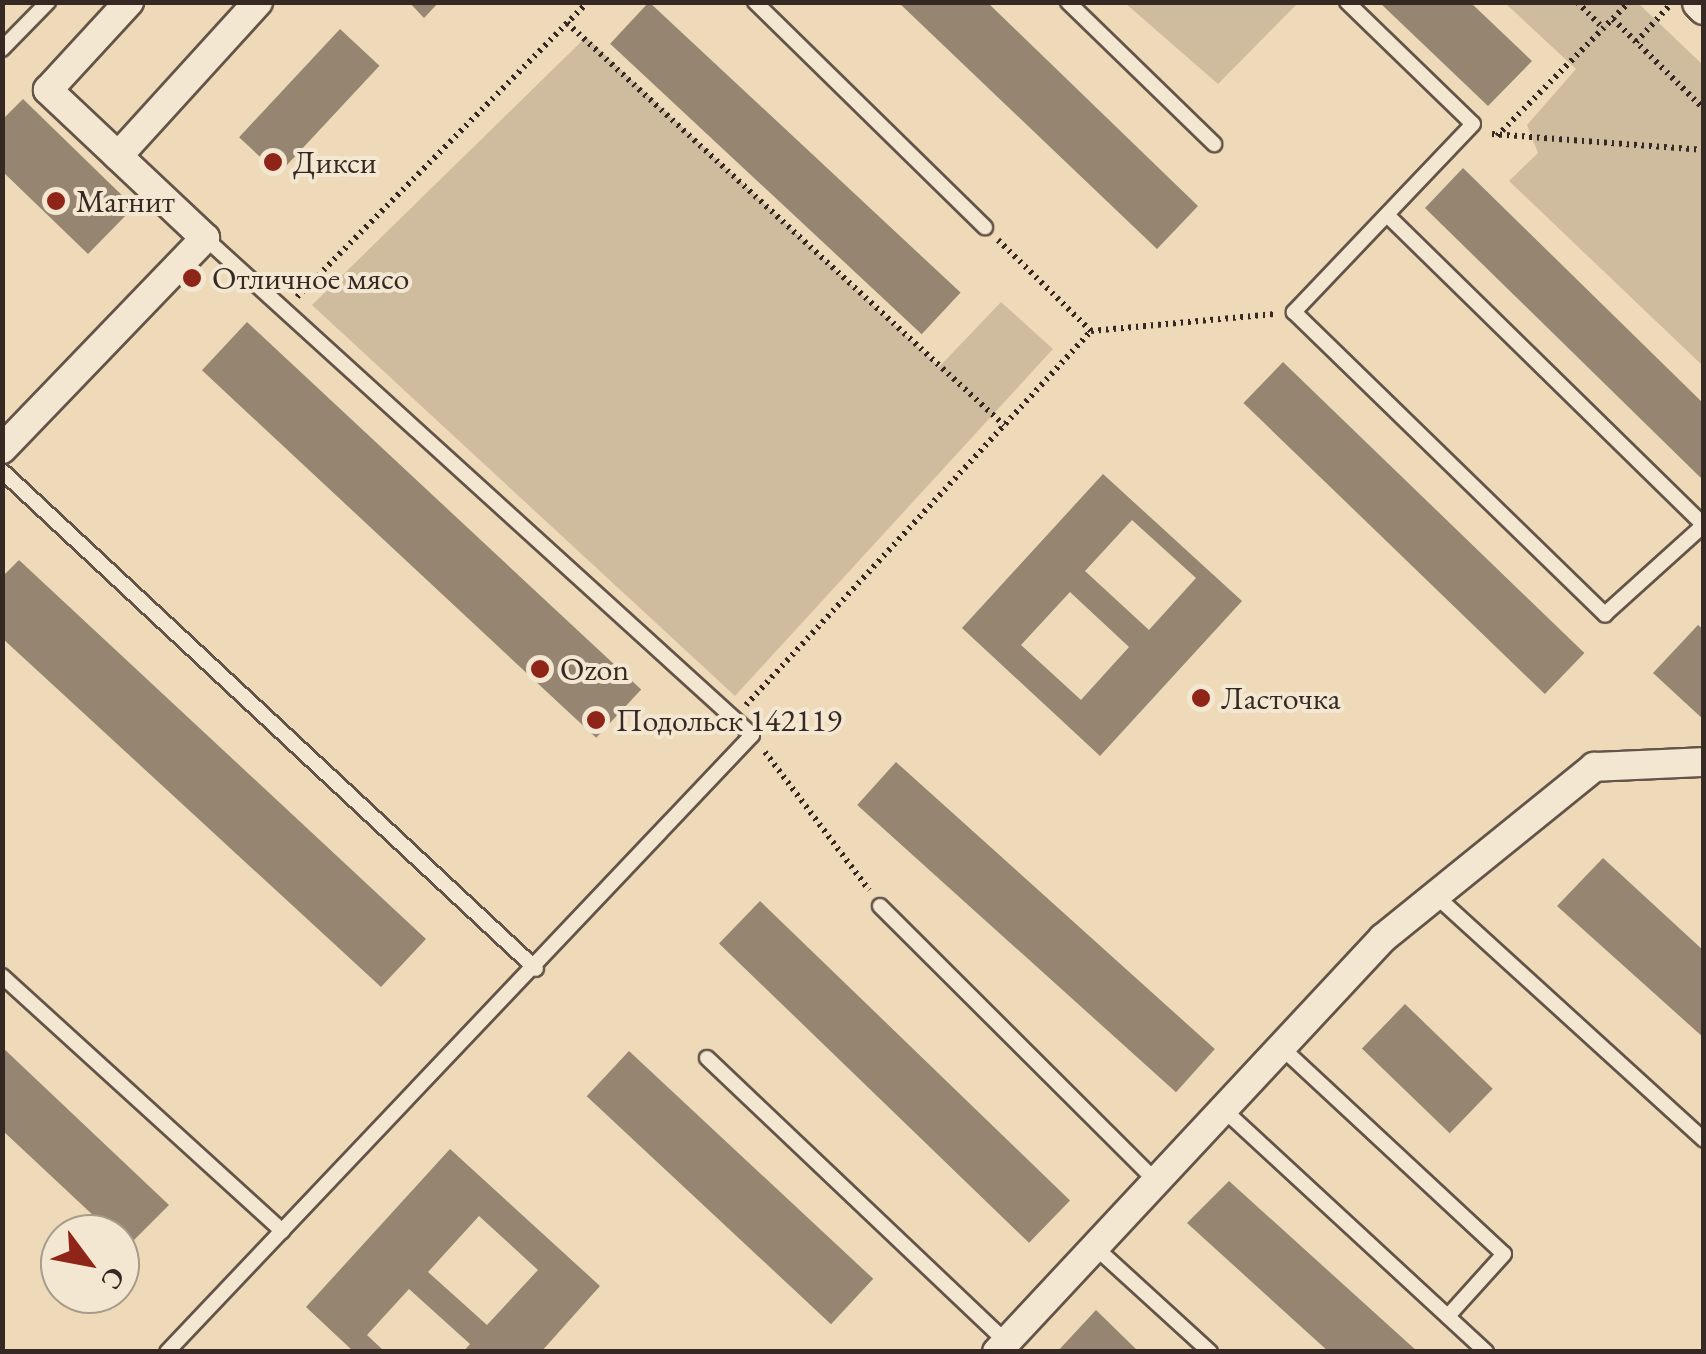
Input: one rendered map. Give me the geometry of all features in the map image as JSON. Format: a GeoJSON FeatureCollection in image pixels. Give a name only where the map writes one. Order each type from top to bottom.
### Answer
{"type":"FeatureCollection","features":[{"type":"Feature","properties":{"kind":"street"},"geometry":{"type":"LineString","coordinates":[[2,449],[205,238],[48,90],[129,2]]}},
{"type":"Feature","properties":{"kind":"street"},"geometry":{"type":"LineString","coordinates":[[118,156],[258,2]]}},
{"type":"Feature","properties":{"kind":"street"},"geometry":{"type":"LineString","coordinates":[[1002,1347],[1384,938],[1594,767],[1704,762]]}},
{"type":"Feature","properties":{"kind":"lane"},"geometry":{"type":"LineString","coordinates":[[2,49],[48,2]]}},
{"type":"Feature","properties":{"kind":"lane"},"geometry":{"type":"LineString","coordinates":[[755,2],[985,228]]}},
{"type":"Feature","properties":{"kind":"lane"},"geometry":{"type":"LineString","coordinates":[[1068,2],[1214,144]]}},
{"type":"Feature","properties":{"kind":"lane"},"geometry":{"type":"LineString","coordinates":[[1347,2],[1474,124],[1294,312],[1605,614],[1702,523],[1387,215]]}},
{"type":"Feature","properties":{"kind":"lane"},"geometry":{"type":"LineString","coordinates":[[167,1352],[536,969],[752,736],[205,238]]}},
{"type":"Feature","properties":{"kind":"lane"},"geometry":{"type":"LineString","coordinates":[[2,471],[536,969]]}},
{"type":"Feature","properties":{"kind":"lane"},"geometry":{"type":"LineString","coordinates":[[1436,896],[1704,1140]]}},
{"type":"Feature","properties":{"kind":"lane"},"geometry":{"type":"LineString","coordinates":[[880,906],[1156,1181]]}},
{"type":"Feature","properties":{"kind":"lane"},"geometry":{"type":"LineString","coordinates":[[2,976],[282,1231]]}},
{"type":"Feature","properties":{"kind":"lane"},"geometry":{"type":"LineString","coordinates":[[1281,1047],[1504,1254],[1448,1316]]}},
{"type":"Feature","properties":{"kind":"lane"},"geometry":{"type":"LineString","coordinates":[[706,1058],[1002,1347]]}},
{"type":"Feature","properties":{"kind":"lane"},"geometry":{"type":"LineString","coordinates":[[1224,1109],[1486,1352]]}},
{"type":"Feature","properties":{"kind":"lane"},"geometry":{"type":"LineString","coordinates":[[1095,1247],[1210,1352]]}},
{"type":"Feature","properties":{"kind":"path"},"geometry":{"type":"LineString","coordinates":[[284,310],[588,2]]}},
{"type":"Feature","properties":{"kind":"path"},"geometry":{"type":"LineString","coordinates":[[1577,2],[1604,29]]}},
{"type":"Feature","properties":{"kind":"path"},"geometry":{"type":"LineString","coordinates":[[1629,2],[1496,137],[1704,150]]}},
{"type":"Feature","properties":{"kind":"path"},"geometry":{"type":"LineString","coordinates":[[1636,42],[1672,2]]}},
{"type":"Feature","properties":{"kind":"path"},"geometry":{"type":"LineString","coordinates":[[1613,19],[1704,109]]}},
{"type":"Feature","properties":{"kind":"path"},"geometry":{"type":"LineString","coordinates":[[568,23],[1004,425]]}},
{"type":"Feature","properties":{"kind":"path"},"geometry":{"type":"LineString","coordinates":[[985,228],[1091,331]]}},
{"type":"Feature","properties":{"kind":"path"},"geometry":{"type":"LineString","coordinates":[[734,719],[1091,331],[1294,312]]}},
{"type":"Feature","properties":{"kind":"path"},"geometry":{"type":"LineString","coordinates":[[752,736],[880,906]]}},
{"type":"Feature","properties":{"kind":"shaded area"},"geometry":{"type":"Polygon","coordinates":[[[1298,2],[1218,84],[1125,3],[1298,2]]]}},
{"type":"Feature","properties":{"kind":"shaded area"},"geometry":{"type":"Polygon","coordinates":[[[1505,3],[1638,3],[1703,65],[1703,366],[1509,181],[1538,153],[1527,125],[1576,69],[1505,3]]]}},
{"type":"Feature","properties":{"kind":"shaded area"},"geometry":{"type":"Polygon","coordinates":[[[586,37],[939,367],[1001,302],[1053,349],[735,696],[312,305],[586,37]]]}},
{"type":"Feature","properties":{"kind":"building"},"geometry":{"type":"Polygon","coordinates":[[[409,2],[439,2],[424,18],[409,2]]]}},
{"type":"Feature","properties":{"kind":"building"},"geometry":{"type":"Polygon","coordinates":[[[649,2],[961,293],[922,334],[610,44],[649,2]]]}},
{"type":"Feature","properties":{"kind":"building"},"geometry":{"type":"Polygon","coordinates":[[[898,2],[987,2],[1198,206],[1157,249],[898,2]]]}},
{"type":"Feature","properties":{"kind":"building"},"geometry":{"type":"Polygon","coordinates":[[[1379,2],[1470,2],[1532,61],[1488,106],[1379,2]]]}},
{"type":"Feature","properties":{"kind":"building"},"geometry":{"type":"Polygon","coordinates":[[[340,29],[379,66],[279,174],[239,137],[340,29]]]}},
{"type":"Feature","properties":{"kind":"building"},"geometry":{"type":"Polygon","coordinates":[[[23,99],[134,207],[88,254],[2,171],[2,120],[23,99]]]}},
{"type":"Feature","properties":{"kind":"building"},"geometry":{"type":"Polygon","coordinates":[[[1463,168],[1704,404],[1704,481],[1425,208],[1463,168]]]}},
{"type":"Feature","properties":{"kind":"building"},"geometry":{"type":"Polygon","coordinates":[[[247,322],[641,690],[596,738],[202,370],[247,322]]]}},
{"type":"Feature","properties":{"kind":"building"},"geometry":{"type":"Polygon","coordinates":[[[1283,362],[1584,653],[1545,694],[1243,403],[1283,362]]]}},
{"type":"Feature","properties":{"kind":"building"},"geometry":{"type":"Polygon","coordinates":[[[1103,474],[1242,601],[1100,756],[962,628],[1103,474]],[[1132,520],[1085,571],[1149,630],[1196,578],[1132,520]],[[1070,592],[1021,645],[1081,700],[1129,647],[1070,592]]]}},
{"type":"Feature","properties":{"kind":"building"},"geometry":{"type":"Polygon","coordinates":[[[19,560],[426,939],[381,987],[2,638],[2,577],[19,560]]]}},
{"type":"Feature","properties":{"kind":"building"},"geometry":{"type":"Polygon","coordinates":[[[1698,625],[1704,630],[1704,720],[1653,673],[1698,625]]]}},
{"type":"Feature","properties":{"kind":"building"},"geometry":{"type":"Polygon","coordinates":[[[896,762],[1215,1049],[1176,1092],[857,805],[896,762]]]}},
{"type":"Feature","properties":{"kind":"building"},"geometry":{"type":"Polygon","coordinates":[[[1603,858],[1704,951],[1704,1038],[1557,906],[1603,858]]]}},
{"type":"Feature","properties":{"kind":"building"},"geometry":{"type":"Polygon","coordinates":[[[760,901],[1070,1200],[1029,1243],[719,943],[760,901]]]}},
{"type":"Feature","properties":{"kind":"building"},"geometry":{"type":"Polygon","coordinates":[[[1405,1004],[1493,1089],[1450,1133],[1362,1049],[1405,1004]]]}},
{"type":"Feature","properties":{"kind":"building"},"geometry":{"type":"Polygon","coordinates":[[[2,1047],[169,1205],[140,1234],[140,1214],[92,1214],[2,1130],[2,1047]]]}},
{"type":"Feature","properties":{"kind":"building"},"geometry":{"type":"Polygon","coordinates":[[[629,1051],[873,1279],[831,1324],[587,1096],[629,1051]]]}},
{"type":"Feature","properties":{"kind":"building"},"geometry":{"type":"Polygon","coordinates":[[[450,1149],[600,1286],[541,1352],[463,1352],[470,1344],[409,1289],[367,1335],[385,1352],[354,1352],[306,1307],[450,1149]],[[479,1216],[428,1272],[487,1325],[538,1270],[479,1216]]]}},
{"type":"Feature","properties":{"kind":"building"},"geometry":{"type":"Polygon","coordinates":[[[1229,1181],[1418,1352],[1329,1352],[1187,1223],[1229,1181]]]}},
{"type":"Feature","properties":{"kind":"building"},"geometry":{"type":"Polygon","coordinates":[[[1096,1310],[1139,1352],[1057,1352],[1096,1310]]]}},
{"type":"Feature","properties":{"kind":"place","name":"Дикси"},"geometry":{"type":"Point","coordinates":[273,162]}},
{"type":"Feature","properties":{"kind":"place","name":"Магнит"},"geometry":{"type":"Point","coordinates":[56,201]}},
{"type":"Feature","properties":{"kind":"place","name":"Отличное мясо"},"geometry":{"type":"Point","coordinates":[192,278]}},
{"type":"Feature","properties":{"kind":"place","name":"Ozon"},"geometry":{"type":"Point","coordinates":[540,669]}},
{"type":"Feature","properties":{"kind":"place","name":"Ласточка"},"geometry":{"type":"Point","coordinates":[1201,698]}},
{"type":"Feature","properties":{"kind":"place","name":"Подольск 142119"},"geometry":{"type":"Point","coordinates":[596,720]}}]}
